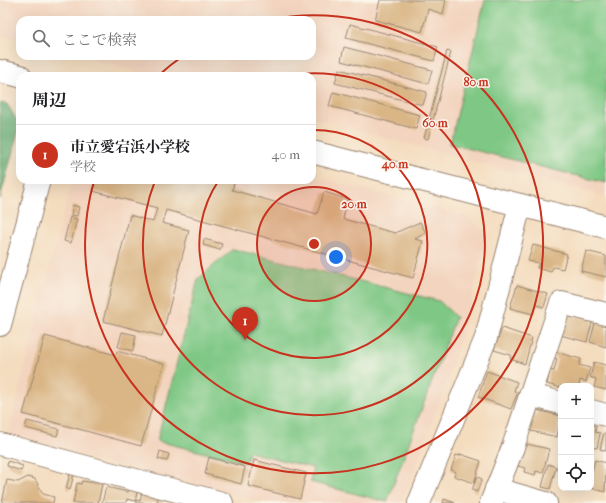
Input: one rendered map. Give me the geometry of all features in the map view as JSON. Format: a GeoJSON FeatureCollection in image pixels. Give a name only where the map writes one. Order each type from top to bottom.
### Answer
{"type":"FeatureCollection","features":[{"type":"Feature","properties":{"kind":"street"},"geometry":{"type":"LineString","coordinates":[[0,71],[16,75]]}},
{"type":"Feature","properties":{"kind":"street"},"geometry":{"type":"LineString","coordinates":[[316,153],[606,227]]}},
{"type":"Feature","properties":{"kind":"street"},"geometry":{"type":"LineString","coordinates":[[0,325],[38,184]]}},
{"type":"Feature","properties":{"kind":"street"},"geometry":{"type":"LineString","coordinates":[[419,503],[486,338],[520,205]]}},
{"type":"Feature","properties":{"kind":"street"},"geometry":{"type":"LineString","coordinates":[[546,503],[493,496],[513,447],[561,303],[606,314]]}},
{"type":"Feature","properties":{"kind":"street"},"geometry":{"type":"LineString","coordinates":[[530,395],[558,402]]}},
{"type":"Feature","properties":{"kind":"street"},"geometry":{"type":"LineString","coordinates":[[594,412],[606,415]]}},
{"type":"Feature","properties":{"kind":"street"},"geometry":{"type":"LineString","coordinates":[[0,444],[222,503]]}},
{"type":"Feature","properties":{"kind":"shaded area"},"geometry":{"type":"Polygon","coordinates":[[[0,0],[606,0],[606,197],[316,119],[316,72],[139,72],[94,60],[316,60],[316,16],[16,16],[16,39],[0,35],[0,0]]]}},
{"type":"Feature","properties":{"kind":"shaded area"},"geometry":{"type":"Polygon","coordinates":[[[316,177],[466,216],[486,231],[477,281],[447,383],[402,503],[269,503],[7,439],[71,184],[316,184],[316,177]]]}},
{"type":"Feature","properties":{"kind":"green space"},"geometry":{"type":"Polygon","coordinates":[[[485,0],[606,0],[606,183],[450,144],[485,0]]]}},
{"type":"Feature","properties":{"kind":"green space"},"geometry":{"type":"Polygon","coordinates":[[[0,103],[7,104],[16,119],[16,140],[0,199],[0,103]]]}},
{"type":"Feature","properties":{"kind":"green space"},"geometry":{"type":"Polygon","coordinates":[[[233,249],[439,301],[456,317],[387,502],[310,482],[313,468],[249,452],[246,463],[157,441],[198,279],[233,249]]]}},
{"type":"Feature","properties":{"kind":"building"},"geometry":{"type":"Polygon","coordinates":[[[380,0],[446,0],[443,14],[428,9],[422,32],[375,20],[380,0]]]}},
{"type":"Feature","properties":{"kind":"building"},"geometry":{"type":"Polygon","coordinates":[[[350,24],[438,47],[434,61],[346,38],[350,24]]]}},
{"type":"Feature","properties":{"kind":"building"},"geometry":{"type":"Polygon","coordinates":[[[344,47],[432,70],[428,84],[341,61],[344,47]]]}},
{"type":"Feature","properties":{"kind":"building"},"geometry":{"type":"Polygon","coordinates":[[[447,51],[451,52],[428,139],[424,138],[447,51]]]}},
{"type":"Feature","properties":{"kind":"building"},"geometry":{"type":"Polygon","coordinates":[[[339,69],[427,92],[423,105],[335,83],[339,69]]]}},
{"type":"Feature","properties":{"kind":"building"},"geometry":{"type":"Polygon","coordinates":[[[333,92],[420,115],[416,129],[329,106],[333,92]]]}},
{"type":"Feature","properties":{"kind":"building"},"geometry":{"type":"Polygon","coordinates":[[[95,184],[234,184],[232,190],[317,214],[324,192],[347,199],[343,219],[395,233],[420,222],[426,233],[415,239],[423,241],[413,278],[166,210],[162,223],[189,230],[162,336],[103,321],[130,215],[153,222],[157,208],[93,191],[95,184]]]}},
{"type":"Feature","properties":{"kind":"building"},"geometry":{"type":"Polygon","coordinates":[[[73,205],[79,207],[77,216],[71,215],[73,205]]]}},
{"type":"Feature","properties":{"kind":"building"},"geometry":{"type":"Polygon","coordinates":[[[70,217],[77,219],[71,243],[64,241],[70,217]]]}},
{"type":"Feature","properties":{"kind":"building"},"geometry":{"type":"Polygon","coordinates":[[[204,239],[222,244],[220,250],[203,245],[204,239]]]}},
{"type":"Feature","properties":{"kind":"building"},"geometry":{"type":"Polygon","coordinates":[[[533,245],[567,254],[563,269],[553,267],[551,272],[537,268],[539,263],[528,261],[533,245]]]}},
{"type":"Feature","properties":{"kind":"building"},"geometry":{"type":"Polygon","coordinates":[[[586,251],[606,256],[606,277],[581,271],[586,251]]]}},
{"type":"Feature","properties":{"kind":"building"},"geometry":{"type":"Polygon","coordinates":[[[517,285],[548,294],[544,307],[536,305],[533,314],[510,308],[517,285]]]}},
{"type":"Feature","properties":{"kind":"building"},"geometry":{"type":"Polygon","coordinates":[[[565,315],[593,319],[587,342],[560,335],[565,315]]]}},
{"type":"Feature","properties":{"kind":"building"},"geometry":{"type":"Polygon","coordinates":[[[596,319],[606,324],[606,347],[590,342],[596,319]]]}},
{"type":"Feature","properties":{"kind":"building"},"geometry":{"type":"Polygon","coordinates":[[[502,328],[532,338],[525,364],[510,359],[511,355],[494,350],[502,328]]]}},
{"type":"Feature","properties":{"kind":"building"},"geometry":{"type":"Polygon","coordinates":[[[122,332],[136,335],[133,351],[118,347],[122,332]]]}},
{"type":"Feature","properties":{"kind":"building"},"geometry":{"type":"Polygon","coordinates":[[[45,336],[116,355],[117,351],[164,364],[141,446],[23,414],[45,336]]]}},
{"type":"Feature","properties":{"kind":"building"},"geometry":{"type":"Polygon","coordinates":[[[556,352],[581,359],[579,365],[590,368],[586,382],[580,380],[580,383],[558,383],[558,387],[547,384],[550,370],[554,371],[557,359],[554,358],[556,352]]]}},
{"type":"Feature","properties":{"kind":"building"},"geometry":{"type":"Polygon","coordinates":[[[594,362],[606,365],[606,390],[594,387],[596,379],[590,377],[594,362]]]}},
{"type":"Feature","properties":{"kind":"building"},"geometry":{"type":"Polygon","coordinates":[[[487,371],[517,382],[514,391],[518,392],[511,409],[478,397],[487,371]]]}},
{"type":"Feature","properties":{"kind":"building"},"geometry":{"type":"Polygon","coordinates":[[[537,410],[558,415],[557,437],[527,430],[533,414],[536,415],[537,410]]]}},
{"type":"Feature","properties":{"kind":"building"},"geometry":{"type":"Polygon","coordinates":[[[27,421],[59,429],[57,436],[25,428],[27,421]]]}},
{"type":"Feature","properties":{"kind":"building"},"geometry":{"type":"Polygon","coordinates":[[[594,426],[596,426],[595,432],[600,433],[597,448],[594,448],[594,426]]]}},
{"type":"Feature","properties":{"kind":"building"},"geometry":{"type":"Polygon","coordinates":[[[604,433],[606,433],[606,451],[600,449],[604,433]]]}},
{"type":"Feature","properties":{"kind":"building"},"geometry":{"type":"Polygon","coordinates":[[[527,444],[549,449],[543,473],[536,471],[535,475],[524,472],[525,468],[514,465],[521,445],[527,447],[527,444]]]}},
{"type":"Feature","properties":{"kind":"building"},"geometry":{"type":"Polygon","coordinates":[[[160,451],[169,454],[167,461],[158,459],[160,451]]]}},
{"type":"Feature","properties":{"kind":"building"},"geometry":{"type":"Polygon","coordinates":[[[460,454],[481,461],[474,483],[454,476],[456,472],[451,470],[456,455],[460,456],[460,454]]]}},
{"type":"Feature","properties":{"kind":"building"},"geometry":{"type":"Polygon","coordinates":[[[209,457],[245,467],[241,484],[205,474],[209,457]]]}},
{"type":"Feature","properties":{"kind":"building"},"geometry":{"type":"Polygon","coordinates":[[[254,460],[306,473],[300,499],[248,486],[254,460]]]}},
{"type":"Feature","properties":{"kind":"building"},"geometry":{"type":"Polygon","coordinates":[[[595,460],[606,463],[605,492],[594,489],[595,460]]]}},
{"type":"Feature","properties":{"kind":"building"},"geometry":{"type":"Polygon","coordinates":[[[8,461],[23,466],[21,471],[7,466],[8,461]]]}},
{"type":"Feature","properties":{"kind":"building"},"geometry":{"type":"Polygon","coordinates":[[[548,464],[556,467],[550,489],[542,487],[548,464]]]}},
{"type":"Feature","properties":{"kind":"building"},"geometry":{"type":"Polygon","coordinates":[[[70,474],[74,474],[70,490],[66,488],[70,474]]]}},
{"type":"Feature","properties":{"kind":"building"},"geometry":{"type":"Polygon","coordinates":[[[28,477],[35,479],[43,494],[54,497],[53,503],[2,503],[7,480],[18,482],[28,477]]]}},
{"type":"Feature","properties":{"kind":"building"},"geometry":{"type":"Polygon","coordinates":[[[477,477],[482,479],[477,492],[472,490],[477,477]]]}},
{"type":"Feature","properties":{"kind":"building"},"geometry":{"type":"Polygon","coordinates":[[[82,481],[102,484],[98,503],[73,503],[77,483],[81,484],[82,481]]]}},
{"type":"Feature","properties":{"kind":"building"},"geometry":{"type":"Polygon","coordinates":[[[106,487],[128,492],[130,487],[138,489],[135,501],[127,499],[126,503],[102,503],[106,487]]]}},
{"type":"Feature","properties":{"kind":"building"},"geometry":{"type":"Polygon","coordinates":[[[142,491],[159,496],[157,501],[161,503],[136,503],[136,500],[140,501],[142,491]]]}},
{"type":"Feature","properties":{"kind":"building"},"geometry":{"type":"Polygon","coordinates":[[[444,499],[455,503],[443,503],[444,499]]]}},
{"type":"Feature","properties":{"kind":"place","name":"市立愛宕浜小学校"},"geometry":{"type":"Point","coordinates":[245,340]}}]}
